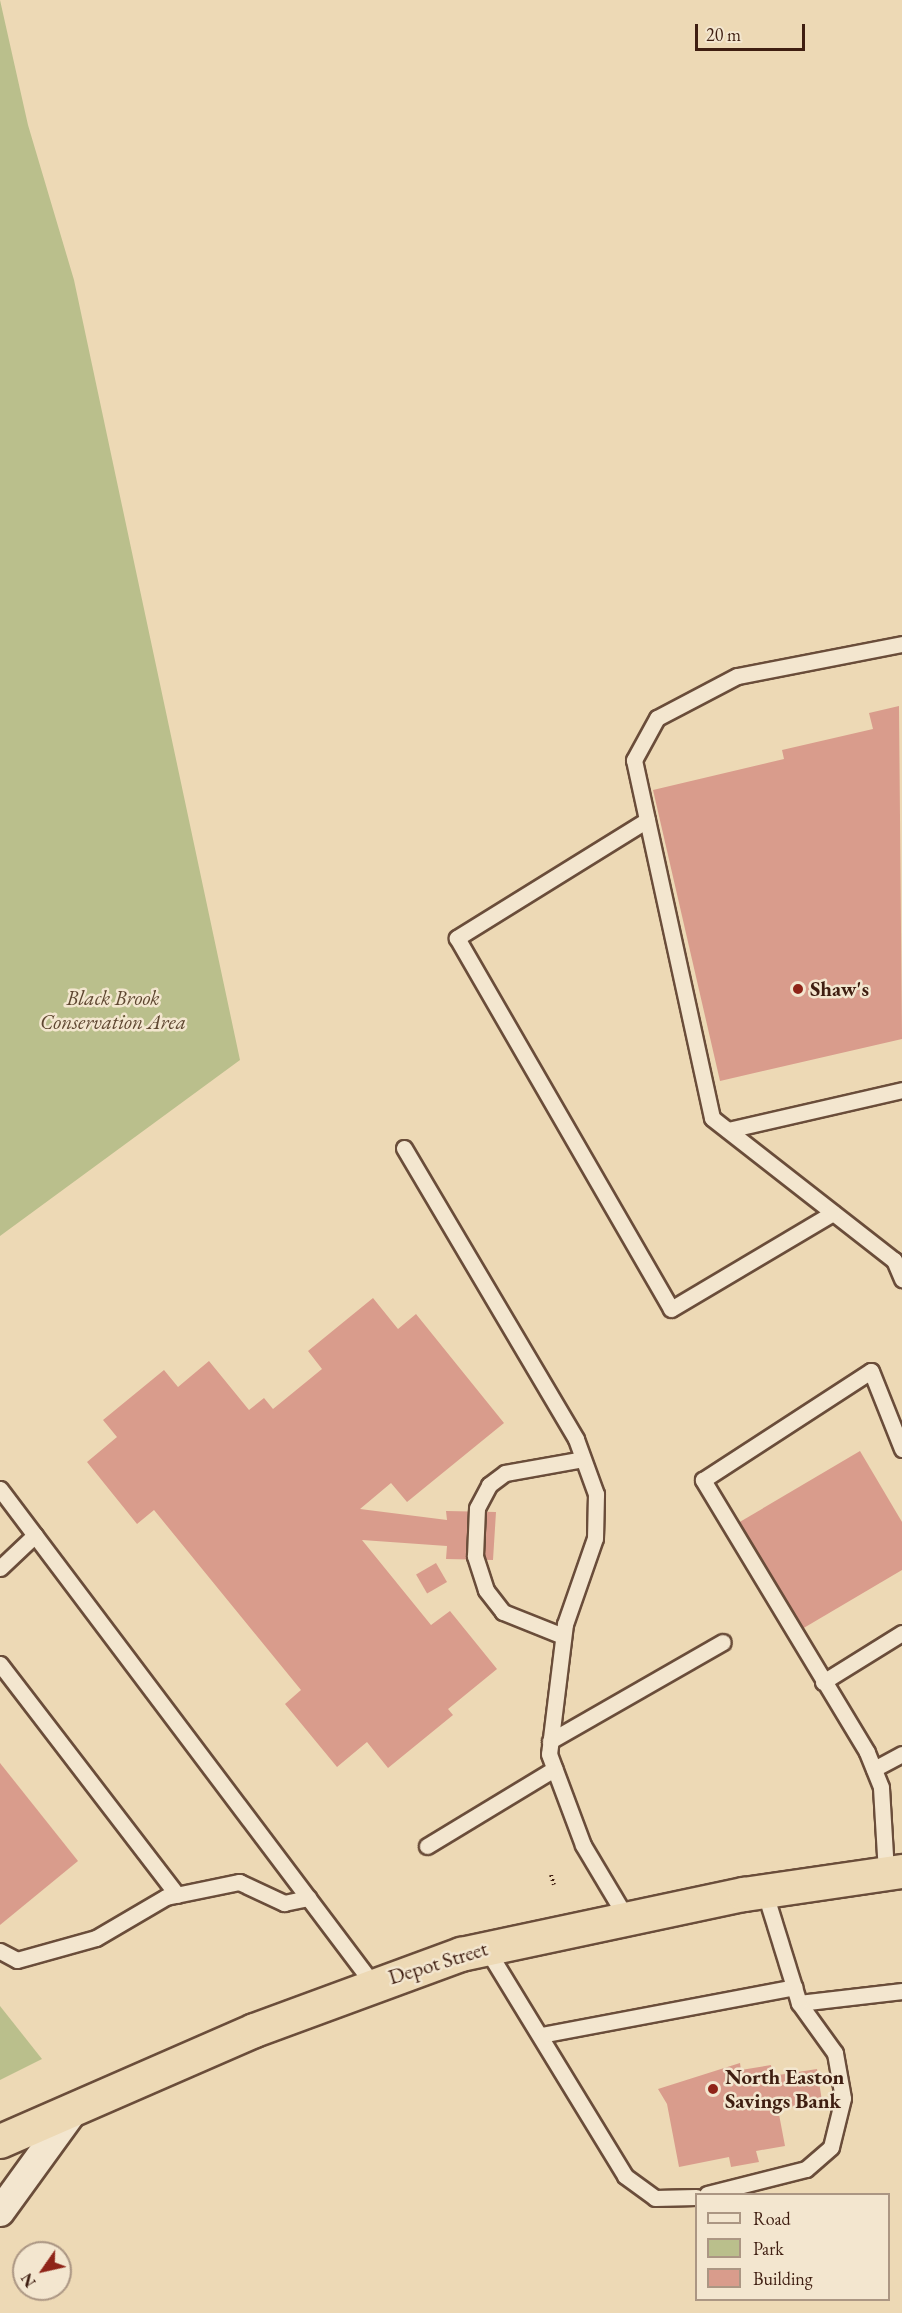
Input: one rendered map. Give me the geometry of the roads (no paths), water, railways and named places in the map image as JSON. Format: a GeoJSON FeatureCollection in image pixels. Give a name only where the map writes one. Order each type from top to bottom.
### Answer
{"type":"FeatureCollection","features":[{"type":"Feature","properties":{"kind":"highway","name":"Depot Street"},"geometry":{"type":"LineString","coordinates":[[0,2141],[76,2107],[373,1984],[486,1948],[764,1890],[894,1871]]}},
{"type":"Feature","properties":{"kind":"street"},"geometry":{"type":"LineString","coordinates":[[0,2212],[76,2107]]}},
{"type":"Feature","properties":{"kind":"lane"},"geometry":{"type":"LineString","coordinates":[[902,644],[737,676],[657,718],[634,760],[712,1118],[894,1260],[902,1279]]}},
{"type":"Feature","properties":{"kind":"lane"},"geometry":{"type":"LineString","coordinates":[[647,820],[457,938],[671,1309],[833,1213]]}},
{"type":"Feature","properties":{"kind":"lane"},"geometry":{"type":"LineString","coordinates":[[728,1130],[902,1090]]}},
{"type":"Feature","properties":{"kind":"lane"},"geometry":{"type":"LineString","coordinates":[[404,1148],[583,1459],[596,1494],[595,1538],[563,1636],[550,1741],[554,1769],[583,1845],[626,1917]]}},
{"type":"Feature","properties":{"kind":"lane"},"geometry":{"type":"LineString","coordinates":[[894,1871],[881,1787],[874,1770],[703,1480],[871,1371],[902,1449]]}},
{"type":"Feature","properties":{"kind":"lane"},"geometry":{"type":"LineString","coordinates":[[563,1636],[503,1612],[486,1590],[475,1556],[477,1508],[489,1485],[505,1473],[583,1459]]}},
{"type":"Feature","properties":{"kind":"lane"},"geometry":{"type":"LineString","coordinates":[[0,1489],[373,1984]]}},
{"type":"Feature","properties":{"kind":"lane"},"geometry":{"type":"LineString","coordinates":[[0,1568],[35,1535]]}},
{"type":"Feature","properties":{"kind":"lane"},"geometry":{"type":"LineString","coordinates":[[823,1682],[902,1633]]}},
{"type":"Feature","properties":{"kind":"lane"},"geometry":{"type":"LineString","coordinates":[[550,1741],[723,1642]]}},
{"type":"Feature","properties":{"kind":"lane"},"geometry":{"type":"LineString","coordinates":[[0,1664],[177,1895]]}},
{"type":"Feature","properties":{"kind":"lane"},"geometry":{"type":"LineString","coordinates":[[874,1770],[902,1754]]}},
{"type":"Feature","properties":{"kind":"lane"},"geometry":{"type":"LineString","coordinates":[[427,1846],[554,1769]]}},
{"type":"Feature","properties":{"kind":"lane"},"geometry":{"type":"LineString","coordinates":[[0,1951],[16,1960],[96,1938],[177,1895],[239,1882],[284,1903],[308,1898]]}},
{"type":"Feature","properties":{"kind":"lane"},"geometry":{"type":"LineString","coordinates":[[711,2193],[806,2169],[831,2147],[843,2098],[835,2053],[799,2003],[764,1890]]}},
{"type":"Feature","properties":{"kind":"lane"},"geometry":{"type":"LineString","coordinates":[[486,1948],[625,2176],[656,2198],[695,2197]]}},
{"type":"Feature","properties":{"kind":"lane"},"geometry":{"type":"LineString","coordinates":[[541,2035],[794,1987]]}},
{"type":"Feature","properties":{"kind":"lane"},"geometry":{"type":"LineString","coordinates":[[799,2003],[902,1991]]}},
{"type":"Feature","properties":{"kind":"place","name":"Shaw's"},"geometry":{"type":"Point","coordinates":[798,989]}},
{"type":"Feature","properties":{"kind":"place","name":"North Easton Savings Bank"},"geometry":{"type":"Point","coordinates":[713,2089]}},
{"type":"Feature","properties":{"kind":"park label","name":"Black Brook Conservation Area"},"geometry":{"type":"Point","coordinates":[113,1010]}}]}
